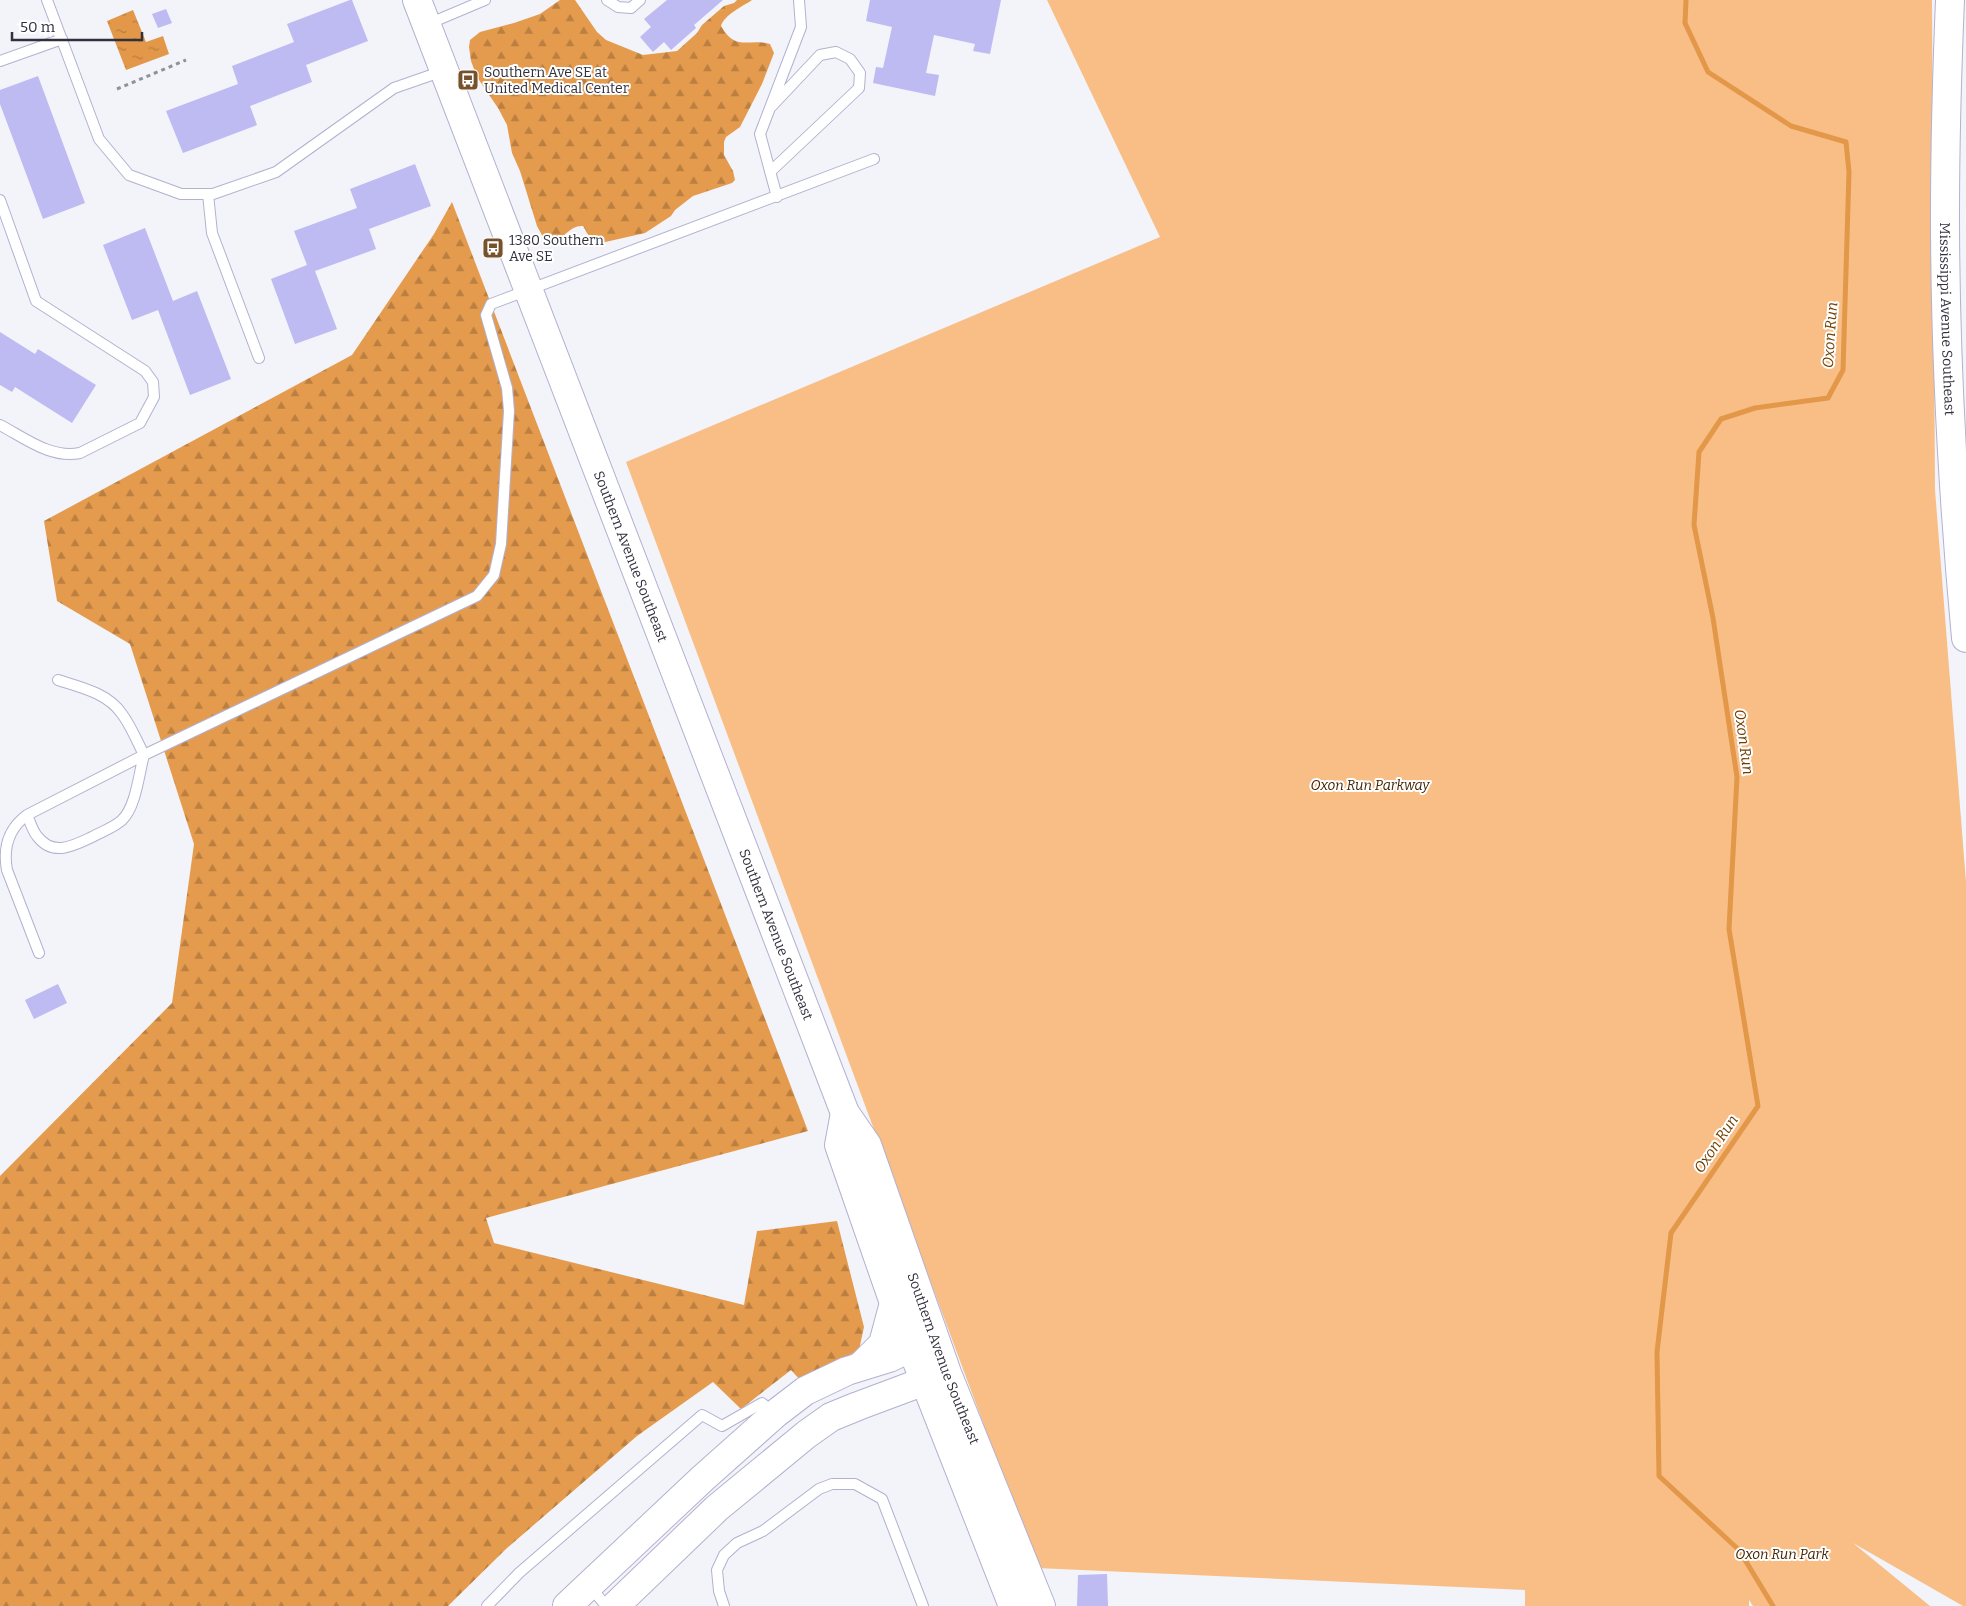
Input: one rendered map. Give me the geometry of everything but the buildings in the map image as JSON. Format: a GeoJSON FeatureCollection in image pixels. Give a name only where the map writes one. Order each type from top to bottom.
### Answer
{"type":"FeatureCollection","features":[{"type":"Feature","properties":{"kind":"main road","name":"Southern Avenue Southeast"},"geometry":{"type":"LineString","coordinates":[[417,0],[845,1113],[867,1145],[923,1342],[1013,1606]]}},
{"type":"Feature","properties":{"kind":"main road","name":"Mississippi Avenue Southeast"},"geometry":{"type":"LineString","coordinates":[[1950,0],[1946,112],[1946,281],[1954,501],[1966,638]]}},
{"type":"Feature","properties":{"kind":"main road","name":"Southern Avenue Southeast"},"geometry":{"type":"LineString","coordinates":[[845,1113],[839,1145],[894,1303],[923,1342]]}},
{"type":"Feature","properties":{"kind":"main road"},"geometry":{"type":"LineString","coordinates":[[861,1366],[883,1344],[894,1303]]}},
{"type":"Feature","properties":{"kind":"main road"},"geometry":{"type":"LineString","coordinates":[[567,1606],[702,1479],[775,1414],[805,1391],[861,1366],[890,1358],[923,1342]]}},
{"type":"Feature","properties":{"kind":"main road","name":"Southern Avenue Southeast"},"geometry":{"type":"LineString","coordinates":[[936,1377],[1041,1606]]}},
{"type":"Feature","properties":{"kind":"main road"},"geometry":{"type":"LineString","coordinates":[[614,1606],[717,1508],[807,1434],[831,1418],[884,1395],[904,1390],[936,1377]]}},
{"type":"Feature","properties":{"kind":"lane"},"geometry":{"type":"LineString","coordinates":[[47,0],[99,139],[129,175],[181,194],[208,194],[276,172],[394,88],[444,70]]}},
{"type":"Feature","properties":{"kind":"lane"},"geometry":{"type":"LineString","coordinates":[[427,25],[484,0]]}},
{"type":"Feature","properties":{"kind":"lane"},"geometry":{"type":"LineString","coordinates":[[607,0],[618,7],[631,8],[640,0]]}},
{"type":"Feature","properties":{"kind":"lane"},"geometry":{"type":"LineString","coordinates":[[777,197],[760,134],[801,27],[799,0]]}},
{"type":"Feature","properties":{"kind":"lane"},"geometry":{"type":"LineString","coordinates":[[0,60],[62,39]]}},
{"type":"Feature","properties":{"kind":"lane"},"geometry":{"type":"LineString","coordinates":[[770,172],[859,88],[860,74],[850,59],[836,52],[820,55],[771,107]]}},
{"type":"Feature","properties":{"kind":"lane"},"geometry":{"type":"LineString","coordinates":[[39,953],[10,882],[5,858],[6,844],[18,821],[144,755],[477,596],[494,575],[501,544],[509,411],[507,388],[486,315],[491,304],[874,159]]}},
{"type":"Feature","properties":{"kind":"lane"},"geometry":{"type":"LineString","coordinates":[[208,194],[212,233],[259,358]]}},
{"type":"Feature","properties":{"kind":"lane"},"geometry":{"type":"LineString","coordinates":[[0,200],[36,300],[145,371],[153,382],[154,398],[146,416],[140,423],[80,453],[71,455],[54,453],[0,425]]}},
{"type":"Feature","properties":{"kind":"lane"},"geometry":{"type":"LineString","coordinates":[[27,815],[37,836],[56,848],[68,848],[122,820],[128,811],[138,782],[144,755],[122,713],[113,704],[90,691],[58,680]]}},
{"type":"Feature","properties":{"kind":"lane"},"geometry":{"type":"LineString","coordinates":[[487,1606],[519,1573],[702,1415],[722,1426],[762,1403],[775,1414]]}},
{"type":"Feature","properties":{"kind":"lane"},"geometry":{"type":"LineString","coordinates":[[724,1606],[719,1590],[717,1570],[724,1555],[737,1543],[763,1531],[819,1489],[832,1484],[855,1484],[882,1499],[923,1606]]}},
{"type":"Feature","properties":{"kind":"lane"},"geometry":{"type":"LineString","coordinates":[[589,1585],[606,1606]]}},
{"type":"Feature","properties":{"kind":"path"},"geometry":{"type":"LineString","coordinates":[[117,89],[186,60]]}},
{"type":"Feature","properties":{"kind":"green space"},"geometry":{"type":"Polygon","coordinates":[[[560,0],[575,0],[597,32],[606,40],[643,55],[677,51],[724,6],[737,0],[752,0],[726,18],[721,26],[737,42],[770,44],[774,53],[762,84],[740,127],[726,137],[724,142],[724,155],[733,171],[735,180],[732,183],[693,196],[675,210],[671,216],[645,233],[601,243],[592,239],[583,226],[578,226],[554,243],[544,239],[537,226],[520,171],[512,153],[507,125],[477,77],[471,61],[469,47],[470,40],[480,32],[540,14],[560,0]]]}},
{"type":"Feature","properties":{"kind":"green space","name":"Oxon Run Parkway"},"geometry":{"type":"Polygon","coordinates":[[[1047,0],[1932,0],[1935,490],[1966,882],[1966,1606],[1853,1543],[1930,1606],[1753,1606],[1749,1600],[1749,1606],[1525,1606],[1525,1590],[1037,1568],[626,462],[1160,237],[1047,0]]]}},
{"type":"Feature","properties":{"kind":"green space"},"geometry":{"type":"Polygon","coordinates":[[[452,202],[808,1131],[486,1218],[494,1243],[744,1305],[757,1231],[837,1221],[864,1327],[859,1350],[801,1381],[791,1370],[741,1409],[713,1382],[637,1436],[507,1548],[448,1606],[0,1606],[0,1176],[172,1003],[194,844],[130,644],[57,601],[44,521],[352,355],[434,234],[452,202]]]}},
{"type":"Feature","properties":{"kind":"water"},"geometry":{"type":"Polygon","coordinates":[[[133,10],[146,42],[163,36],[169,54],[126,70],[107,21],[133,10]]]}},
{"type":"Feature","properties":{"kind":"waterway","name":"Oxon Run"},"geometry":{"type":"LineString","coordinates":[[1686,0],[1685,23],[1708,72],[1791,126],[1846,142],[1849,172],[1843,370],[1828,398],[1755,408],[1721,419],[1699,452],[1694,525],[1713,618],[1737,777],[1729,929],[1758,1106],[1671,1233],[1657,1352],[1659,1476],[1739,1550],[1773,1606]]}},
{"type":"Feature","properties":{"kind":"place","name":"Southern Ave SE at United Medical Center"},"geometry":{"type":"Point","coordinates":[468,80]}},
{"type":"Feature","properties":{"kind":"place","name":"1380 Southern Ave SE"},"geometry":{"type":"Point","coordinates":[493,248]}},
{"type":"Feature","properties":{"kind":"park label","name":"Oxon Run Park"},"geometry":{"type":"Point","coordinates":[1782,1554]}}]}
